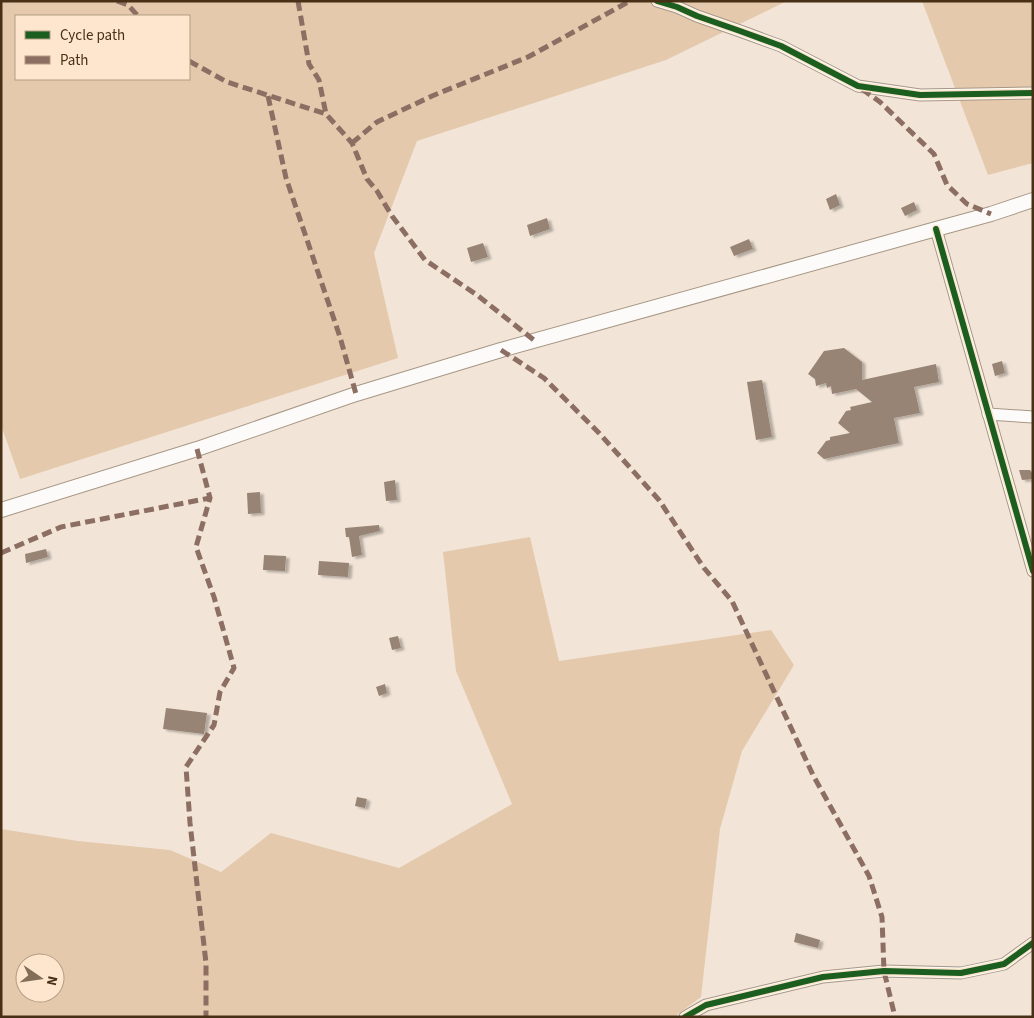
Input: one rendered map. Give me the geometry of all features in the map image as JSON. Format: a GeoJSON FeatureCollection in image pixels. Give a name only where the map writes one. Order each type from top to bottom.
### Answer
{"type":"FeatureCollection","features":[{"type":"Feature","properties":{"kind":"main road"},"geometry":{"type":"LineString","coordinates":[[1,510],[197,449],[356,394],[483,355],[991,214],[1033,200]]}},
{"type":"Feature","properties":{"kind":"street"},"geometry":{"type":"LineString","coordinates":[[657,1],[781,46],[858,86],[920,95],[1033,93]]}},
{"type":"Feature","properties":{"kind":"street"},"geometry":{"type":"LineString","coordinates":[[936,229],[1033,571]]}},
{"type":"Feature","properties":{"kind":"street"},"geometry":{"type":"LineString","coordinates":[[988,414],[1033,417]]}},
{"type":"Feature","properties":{"kind":"street"},"geometry":{"type":"LineString","coordinates":[[684,1017],[706,1005],[823,977],[884,972],[960,973],[1004,964],[1033,943]]}},
{"type":"Feature","properties":{"kind":"shaded area"},"geometry":{"type":"Polygon","coordinates":[[[1,1],[787,1],[666,60],[417,141],[374,253],[398,358],[20,479],[1,425],[1,1]]]}},
{"type":"Feature","properties":{"kind":"shaded area"},"geometry":{"type":"Polygon","coordinates":[[[922,1],[1033,1],[1033,163],[988,175],[922,1]]]}},
{"type":"Feature","properties":{"kind":"shaded area"},"geometry":{"type":"Polygon","coordinates":[[[530,537],[559,661],[771,630],[794,665],[742,751],[720,829],[701,997],[674,1017],[1,1017],[1,829],[78,841],[170,850],[221,872],[271,833],[399,868],[512,804],[456,671],[443,552],[530,537]]]}},
{"type":"Feature","properties":{"kind":"building"},"geometry":{"type":"Polygon","coordinates":[[[836,194],[840,205],[830,210],[826,199],[836,194]]]}},
{"type":"Feature","properties":{"kind":"building"},"geometry":{"type":"Polygon","coordinates":[[[914,202],[917,210],[905,216],[901,208],[914,202]]]}},
{"type":"Feature","properties":{"kind":"building"},"geometry":{"type":"Polygon","coordinates":[[[547,218],[550,229],[530,236],[527,225],[547,218]]]}},
{"type":"Feature","properties":{"kind":"building"},"geometry":{"type":"Polygon","coordinates":[[[749,239],[753,249],[734,256],[730,247],[749,239]]]}},
{"type":"Feature","properties":{"kind":"building"},"geometry":{"type":"Polygon","coordinates":[[[483,243],[488,257],[471,262],[467,248],[483,243]]]}},
{"type":"Feature","properties":{"kind":"building"},"geometry":{"type":"Polygon","coordinates":[[[844,348],[862,362],[862,380],[936,364],[939,382],[914,387],[920,413],[894,418],[899,443],[824,459],[817,453],[826,441],[830,440],[830,437],[850,433],[838,423],[846,411],[851,410],[850,407],[872,402],[856,389],[832,394],[831,386],[827,388],[826,383],[816,386],[815,379],[808,374],[824,351],[844,348]]]}},
{"type":"Feature","properties":{"kind":"building"},"geometry":{"type":"Polygon","coordinates":[[[1002,361],[1005,373],[995,376],[992,364],[1002,361]]]}},
{"type":"Feature","properties":{"kind":"building"},"geometry":{"type":"Polygon","coordinates":[[[762,380],[772,437],[756,440],[747,382],[762,380]]]}},
{"type":"Feature","properties":{"kind":"building"},"geometry":{"type":"Polygon","coordinates":[[[1019,470],[1030,470],[1033,474],[1033,479],[1022,480],[1019,470]]]}},
{"type":"Feature","properties":{"kind":"building"},"geometry":{"type":"Polygon","coordinates":[[[395,480],[397,500],[386,501],[384,482],[395,480]]]}},
{"type":"Feature","properties":{"kind":"building"},"geometry":{"type":"Polygon","coordinates":[[[260,492],[261,513],[248,514],[247,493],[260,492]]]}},
{"type":"Feature","properties":{"kind":"building"},"geometry":{"type":"Polygon","coordinates":[[[379,525],[380,531],[359,536],[362,555],[352,557],[349,537],[346,537],[345,528],[379,525]]]}},
{"type":"Feature","properties":{"kind":"building"},"geometry":{"type":"Polygon","coordinates":[[[46,549],[48,557],[26,563],[25,554],[46,549]]]}},
{"type":"Feature","properties":{"kind":"building"},"geometry":{"type":"Polygon","coordinates":[[[264,555],[286,556],[285,571],[263,570],[264,555]]]}},
{"type":"Feature","properties":{"kind":"building"},"geometry":{"type":"Polygon","coordinates":[[[319,561],[349,563],[348,577],[318,575],[319,561]]]}},
{"type":"Feature","properties":{"kind":"building"},"geometry":{"type":"Polygon","coordinates":[[[398,636],[401,648],[392,650],[389,638],[398,636]]]}},
{"type":"Feature","properties":{"kind":"building"},"geometry":{"type":"Polygon","coordinates":[[[385,684],[387,693],[379,696],[376,687],[385,684]]]}},
{"type":"Feature","properties":{"kind":"building"},"geometry":{"type":"Polygon","coordinates":[[[166,708],[207,713],[204,734],[163,729],[166,708]]]}},
{"type":"Feature","properties":{"kind":"building"},"geometry":{"type":"Polygon","coordinates":[[[357,797],[367,799],[365,808],[355,806],[357,797]]]}},
{"type":"Feature","properties":{"kind":"building"},"geometry":{"type":"Polygon","coordinates":[[[796,933],[820,940],[818,948],[794,942],[796,933]]]}},
{"type":"Feature","properties":{"kind":"marked path"},"geometry":{"type":"LineString","coordinates":[[117,1],[128,5],[137,15]]}},
{"type":"Feature","properties":{"kind":"marked path"},"geometry":{"type":"LineString","coordinates":[[298,1],[309,64],[319,80],[326,114],[352,143],[367,179],[377,191],[392,216],[425,260],[477,295],[535,341]]}},
{"type":"Feature","properties":{"kind":"marked path"},"geometry":{"type":"LineString","coordinates":[[352,143],[377,122],[432,96],[528,57],[630,1]]}},
{"type":"Feature","properties":{"kind":"marked path"},"geometry":{"type":"LineString","coordinates":[[190,62],[227,82],[326,114]]}},
{"type":"Feature","properties":{"kind":"marked path"},"geometry":{"type":"LineString","coordinates":[[862,89],[880,102],[934,154],[947,185],[967,204],[991,214]]}},
{"type":"Feature","properties":{"kind":"marked path"},"geometry":{"type":"LineString","coordinates":[[268,96],[286,178],[340,337],[356,394]]}},
{"type":"Feature","properties":{"kind":"marked path"},"geometry":{"type":"LineString","coordinates":[[501,350],[544,378],[599,433],[659,500],[704,568],[732,601],[813,775],[869,876],[882,917],[884,971],[895,1017]]}},
{"type":"Feature","properties":{"kind":"marked path"},"geometry":{"type":"LineString","coordinates":[[197,449],[210,498],[196,547],[214,597],[234,668],[220,692],[214,725],[186,767],[190,823],[206,963],[206,1017]]}},
{"type":"Feature","properties":{"kind":"marked path"},"geometry":{"type":"LineString","coordinates":[[1,553],[61,527],[210,498]]}},
{"type":"Feature","properties":{"kind":"cycle path"},"geometry":{"type":"LineString","coordinates":[[657,1],[781,46],[858,86],[920,95],[1033,93]]}},
{"type":"Feature","properties":{"kind":"cycle path"},"geometry":{"type":"LineString","coordinates":[[936,229],[1033,571]]}},
{"type":"Feature","properties":{"kind":"cycle path"},"geometry":{"type":"LineString","coordinates":[[685,1017],[706,1005],[823,977],[884,971],[961,973],[1004,964],[1033,943]]}}]}
